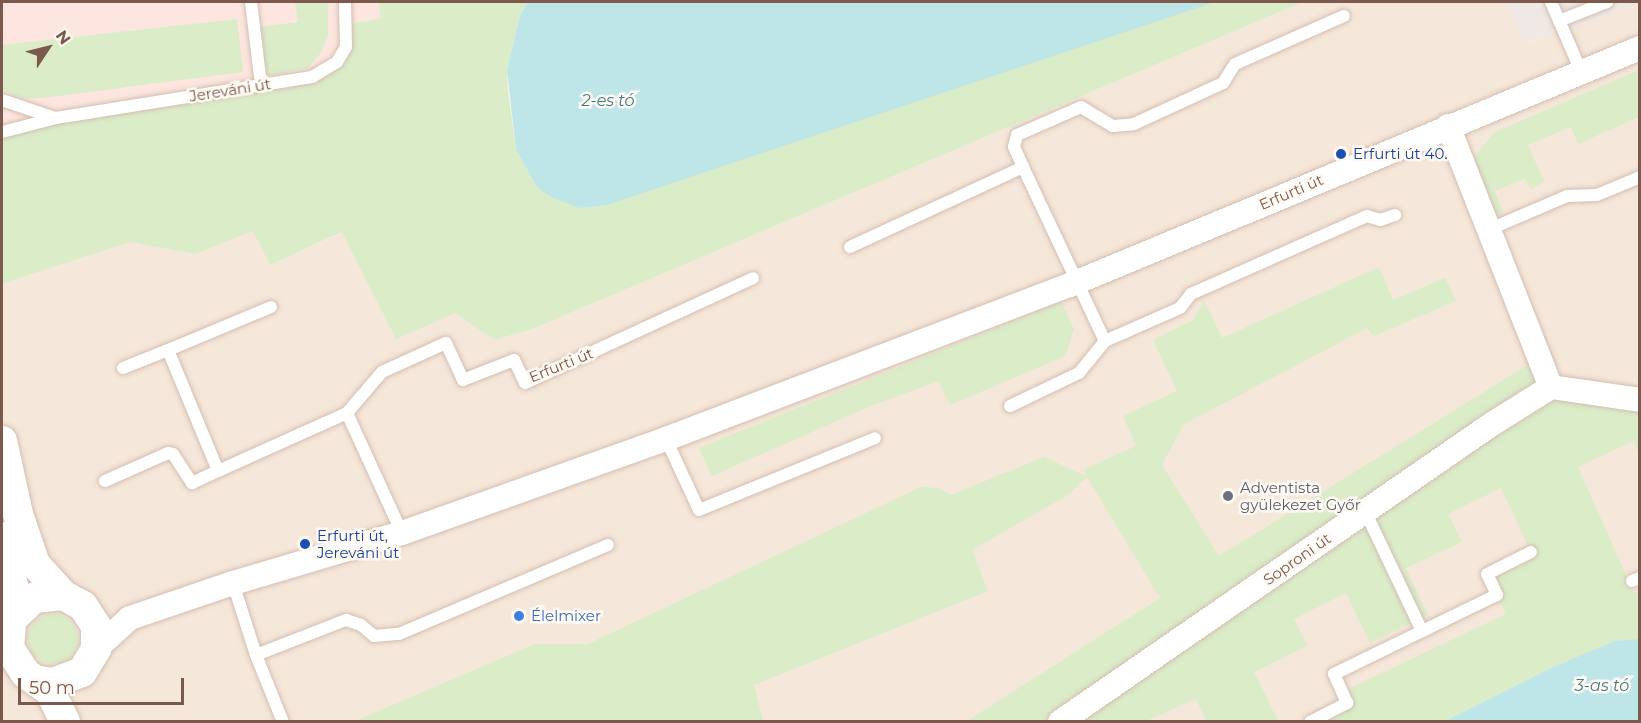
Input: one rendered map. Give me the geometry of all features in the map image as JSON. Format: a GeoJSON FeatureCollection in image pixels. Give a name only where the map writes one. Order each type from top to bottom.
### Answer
{"type":"FeatureCollection","features":[{"type":"Feature","properties":{"kind":"street","name":"Erfurti út"},"geometry":{"type":"LineString","coordinates":[[89,661],[130,618],[233,583],[402,533],[666,439],[1076,282],[1640,48]]}},
{"type":"Feature","properties":{"kind":"street"},"geometry":{"type":"LineString","coordinates":[[1448,126],[1551,387],[1640,400]]}},
{"type":"Feature","properties":{"kind":"street","name":"Soproni út"},"geometry":{"type":"LineString","coordinates":[[1060,722],[1365,511],[1551,387]]}},
{"type":"Feature","properties":{"kind":"street"},"geometry":{"type":"LineString","coordinates":[[2,441],[18,514],[35,564],[73,600],[96,626],[74,722]]}},
{"type":"Feature","properties":{"kind":"street"},"geometry":{"type":"LineString","coordinates":[[2,537],[14,590],[9,648],[25,674],[50,691],[65,722]]}},
{"type":"Feature","properties":{"kind":"street"},"geometry":{"type":"LineString","coordinates":[[13,618],[34,598],[73,600],[130,618]]}},
{"type":"Feature","properties":{"kind":"street"},"geometry":{"type":"LineString","coordinates":[[38,681],[69,680],[89,661]]}},
{"type":"Feature","properties":{"kind":"lane"},"geometry":{"type":"LineString","coordinates":[[251,2],[261,85]]}},
{"type":"Feature","properties":{"kind":"lane","name":"Jereváni út"},"geometry":{"type":"LineString","coordinates":[[2,132],[56,118],[312,77],[337,62],[346,47],[345,2]]}},
{"type":"Feature","properties":{"kind":"lane"},"geometry":{"type":"LineString","coordinates":[[1551,2],[1581,71]]}},
{"type":"Feature","properties":{"kind":"lane"},"geometry":{"type":"LineString","coordinates":[[1559,21],[1607,2]]}},
{"type":"Feature","properties":{"kind":"lane"},"geometry":{"type":"LineString","coordinates":[[1105,340],[1014,147],[1017,135],[1081,107],[1113,126],[1134,124],[1223,83],[1235,64],[1344,16]]}},
{"type":"Feature","properties":{"kind":"lane","name":"Jereváni út"},"geometry":{"type":"LineString","coordinates":[[2,100],[56,118]]}},
{"type":"Feature","properties":{"kind":"lane"},"geometry":{"type":"LineString","coordinates":[[850,247],[1023,167]]}},
{"type":"Feature","properties":{"kind":"lane"},"geometry":{"type":"LineString","coordinates":[[1490,229],[1567,196],[1597,195],[1640,177]]}},
{"type":"Feature","properties":{"kind":"lane"},"geometry":{"type":"LineString","coordinates":[[1010,406],[1079,373],[1105,340],[1180,308],[1191,294],[1367,216],[1380,220],[1395,215]]}},
{"type":"Feature","properties":{"kind":"lane","name":"Erfurti út"},"geometry":{"type":"LineString","coordinates":[[105,482],[168,453],[173,454],[192,483],[347,412],[382,372],[446,343],[463,380],[514,360],[525,383],[753,278]]}},
{"type":"Feature","properties":{"kind":"lane"},"geometry":{"type":"LineString","coordinates":[[123,368],[271,307]]}},
{"type":"Feature","properties":{"kind":"lane"},"geometry":{"type":"LineString","coordinates":[[168,350],[218,471]]}},
{"type":"Feature","properties":{"kind":"lane"},"geometry":{"type":"LineString","coordinates":[[347,412],[402,533]]}},
{"type":"Feature","properties":{"kind":"lane"},"geometry":{"type":"LineString","coordinates":[[666,439],[699,510],[875,438]]}},
{"type":"Feature","properties":{"kind":"lane"},"geometry":{"type":"LineString","coordinates":[[1365,511],[1421,629]]}},
{"type":"Feature","properties":{"kind":"lane"},"geometry":{"type":"LineString","coordinates":[[256,655],[346,620],[361,625],[374,636],[399,634],[608,545]]}},
{"type":"Feature","properties":{"kind":"lane"},"geometry":{"type":"LineString","coordinates":[[1310,722],[1347,703],[1334,674],[1421,629],[1497,595],[1487,574],[1531,552]]}},
{"type":"Feature","properties":{"kind":"lane"},"geometry":{"type":"LineString","coordinates":[[233,583],[256,655],[283,722]]}},
{"type":"Feature","properties":{"kind":"shaded area"},"geometry":{"type":"Polygon","coordinates":[[[2,2],[379,2],[380,19],[312,77],[2,129],[2,2]]]}},
{"type":"Feature","properties":{"kind":"shaded area"},"geometry":{"type":"Polygon","coordinates":[[[1303,2],[1507,2],[1526,43],[1639,4],[1639,721],[2,721],[2,284],[130,242],[195,254],[253,230],[270,265],[343,232],[396,338],[455,312],[494,340],[530,330],[1303,2]]]}},
{"type":"Feature","properties":{"kind":"shaded area"},"geometry":{"type":"Polygon","coordinates":[[[1507,2],[1639,2],[1640,4],[1525,43],[1507,2]]]}},
{"type":"Feature","properties":{"kind":"green space"},"geometry":{"type":"Polygon","coordinates":[[[295,2],[328,2],[328,36],[320,54],[308,68],[264,77],[258,27],[298,22],[295,2]]]}},
{"type":"Feature","properties":{"kind":"green space"},"geometry":{"type":"Polygon","coordinates":[[[379,2],[528,2],[520,15],[507,70],[516,150],[537,187],[1215,2],[1303,2],[530,330],[494,340],[455,313],[396,339],[342,232],[270,265],[253,231],[195,254],[130,242],[2,284],[2,129],[312,77],[337,62],[348,24],[380,19],[379,2]]]}},
{"type":"Feature","properties":{"kind":"green space"},"geometry":{"type":"Polygon","coordinates":[[[237,19],[243,72],[43,98],[18,98],[2,89],[2,45],[237,19]]]}},
{"type":"Feature","properties":{"kind":"green space"},"geometry":{"type":"Polygon","coordinates":[[[1639,70],[1639,117],[1578,144],[1571,127],[1528,145],[1544,182],[1530,189],[1525,178],[1495,191],[1503,212],[1493,213],[1478,176],[1475,155],[1495,132],[1639,70]]]}},
{"type":"Feature","properties":{"kind":"green space"},"geometry":{"type":"Polygon","coordinates":[[[1379,267],[1393,300],[1445,278],[1456,301],[1374,336],[1367,328],[1183,425],[1162,465],[1219,556],[1539,358],[1551,387],[1639,400],[1639,454],[1633,441],[1578,467],[1634,593],[1639,591],[1639,639],[1615,641],[1553,667],[1445,721],[1310,721],[1347,703],[1342,692],[1506,614],[1487,574],[1531,552],[1501,488],[1448,514],[1462,542],[1406,568],[1428,615],[1370,643],[1346,593],[1294,619],[1307,646],[1254,672],[1278,721],[1206,721],[1196,699],[1146,721],[967,721],[1160,598],[1087,477],[1068,495],[972,550],[988,591],[754,685],[763,721],[353,722],[535,644],[588,644],[921,487],[938,488],[951,495],[1044,457],[1086,476],[1084,469],[1136,446],[1123,416],[1177,391],[1153,340],[1193,320],[1204,300],[1222,338],[1379,267]]]}},
{"type":"Feature","properties":{"kind":"green space"},"geometry":{"type":"Polygon","coordinates":[[[1061,302],[1074,329],[1065,356],[950,405],[939,381],[871,406],[712,476],[699,448],[1061,302]]]}},
{"type":"Feature","properties":{"kind":"green space"},"geometry":{"type":"Polygon","coordinates":[[[48,614],[58,614],[71,621],[78,634],[78,644],[71,657],[58,664],[48,664],[39,660],[32,653],[28,644],[28,634],[32,625],[39,618],[48,614]]]}},
{"type":"Feature","properties":{"kind":"water","name":"2-es tó"},"geometry":{"type":"Polygon","coordinates":[[[528,2],[1215,2],[607,205],[579,208],[551,197],[537,187],[516,150],[507,70],[520,15],[528,2]]]}},
{"type":"Feature","properties":{"kind":"water","name":"3-as tó"},"geometry":{"type":"Polygon","coordinates":[[[1639,639],[1639,721],[1445,721],[1553,667],[1615,641],[1639,639]]]}},
{"type":"Feature","properties":{"kind":"place","name":"Erfurti út 40."},"geometry":{"type":"Point","coordinates":[1341,154]}},
{"type":"Feature","properties":{"kind":"place","name":"Adventista gyülekezet Győr"},"geometry":{"type":"Point","coordinates":[1228,496]}},
{"type":"Feature","properties":{"kind":"place","name":"Erfurti út, Jereváni út"},"geometry":{"type":"Point","coordinates":[305,544]}},
{"type":"Feature","properties":{"kind":"place","name":"Élelmixer"},"geometry":{"type":"Point","coordinates":[519,616]}}]}
